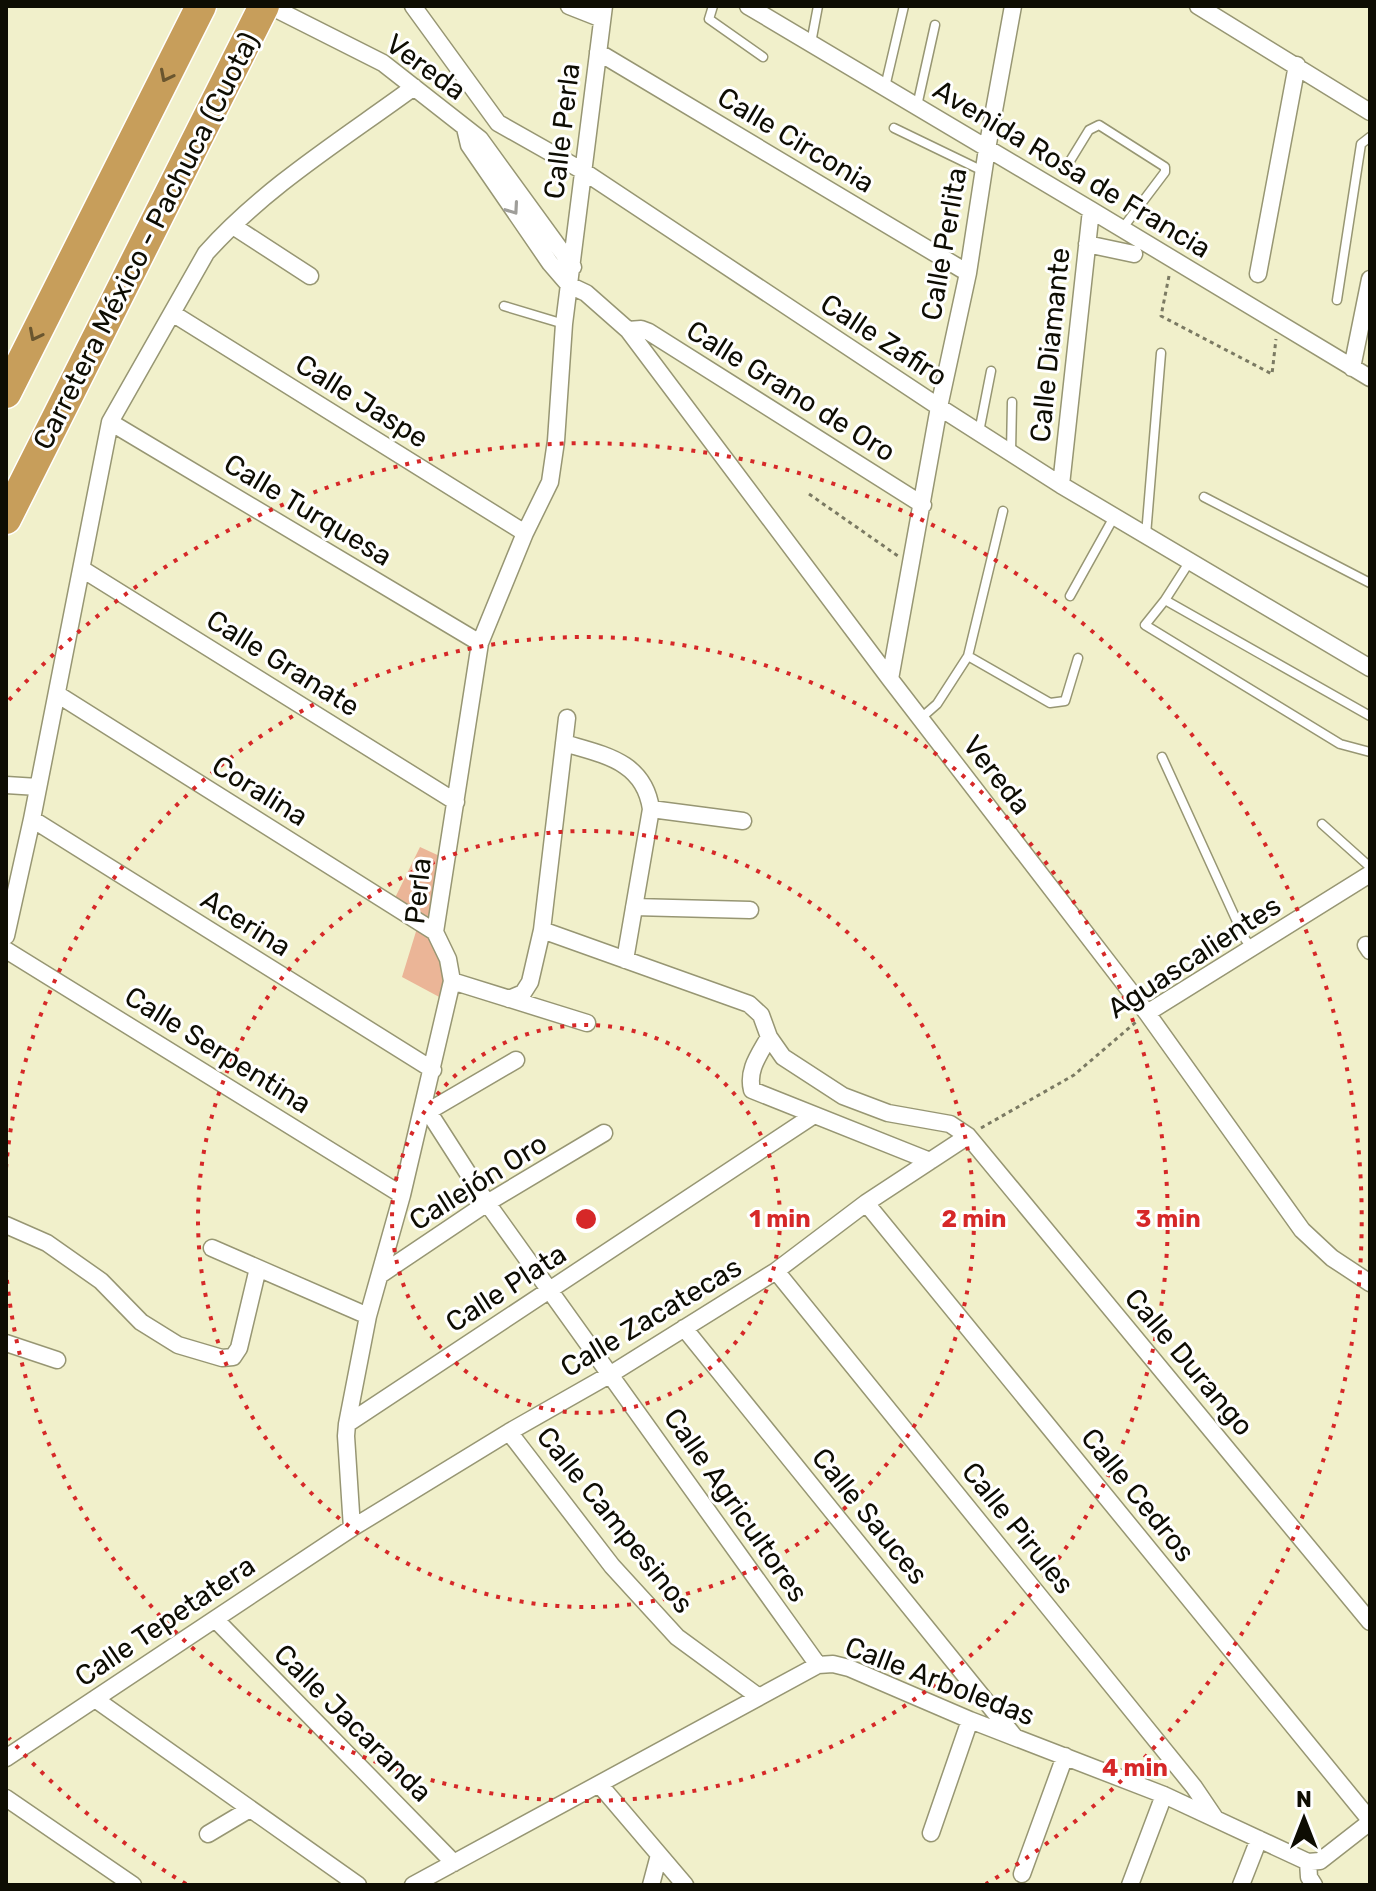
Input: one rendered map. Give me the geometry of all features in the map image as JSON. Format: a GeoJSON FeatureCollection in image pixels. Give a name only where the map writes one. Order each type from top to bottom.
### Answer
{"type":"FeatureCollection","features":[{"type":"Feature","properties":{"kind":"highway","name":"Carretera México - Pachuca (Cuota)"},"geometry":{"type":"LineString","coordinates":[[6,393],[201,6]]}},
{"type":"Feature","properties":{"kind":"highway","name":"Carretera México - Pachuca (Cuota)"},"geometry":{"type":"LineString","coordinates":[[6,519],[273,8]]}},
{"type":"Feature","properties":{"kind":"street","name":"Calle Zafiro"},"geometry":{"type":"LineString","coordinates":[[413,6],[498,123],[583,171],[1061,485],[1370,668]]}},
{"type":"Feature","properties":{"kind":"street"},"geometry":{"type":"LineString","coordinates":[[569,6],[603,12]]}},
{"type":"Feature","properties":{"kind":"street","name":"Avenida Rosa de Francia"},"geometry":{"type":"LineString","coordinates":[[748,6],[1370,378]]}},
{"type":"Feature","properties":{"kind":"street","name":"Calle Perlita"},"geometry":{"type":"LineString","coordinates":[[890,679],[939,407],[968,273],[1013,6]]}},
{"type":"Feature","properties":{"kind":"street"},"geometry":{"type":"LineString","coordinates":[[1198,6],[1370,112]]}},
{"type":"Feature","properties":{"kind":"street","name":"Vereda"},"geometry":{"type":"LineString","coordinates":[[273,8],[383,63],[471,137],[571,262],[586,293]]}},
{"type":"Feature","properties":{"kind":"street","name":"Calle Perla"},"geometry":{"type":"LineString","coordinates":[[571,262],[603,12]]}},
{"type":"Feature","properties":{"kind":"street","name":"Calle Circonia"},"geometry":{"type":"LineString","coordinates":[[598,52],[968,273]]}},
{"type":"Feature","properties":{"kind":"street"},"geometry":{"type":"LineString","coordinates":[[1258,274],[1297,65]]}},
{"type":"Feature","properties":{"kind":"street"},"geometry":{"type":"LineString","coordinates":[[6,936],[11,890],[32,819],[110,422],[206,253],[290,176],[414,87]]}},
{"type":"Feature","properties":{"kind":"street"},"geometry":{"type":"LineString","coordinates":[[471,137],[498,123]]}},
{"type":"Feature","properties":{"kind":"street","name":"Vereda"},"geometry":{"type":"LineString","coordinates":[[471,137],[550,263],[569,285],[586,293],[628,330],[890,679],[1147,1013],[1302,1230],[1332,1258],[1370,1283]]}},
{"type":"Feature","properties":{"kind":"street","name":"Calle Diamante"},"geometry":{"type":"LineString","coordinates":[[1061,485],[1091,210]]}},
{"type":"Feature","properties":{"kind":"street"},"geometry":{"type":"LineString","coordinates":[[233,226],[310,276]]}},
{"type":"Feature","properties":{"kind":"street"},"geometry":{"type":"LineString","coordinates":[[1087,244],[1134,254]]}},
{"type":"Feature","properties":{"kind":"street","name":"Perla"},"geometry":{"type":"LineString","coordinates":[[352,1528],[347,1424],[368,1316],[425,1113],[452,981],[448,959],[435,932],[480,643],[525,533],[550,482],[571,262]]}},
{"type":"Feature","properties":{"kind":"street"},"geometry":{"type":"LineString","coordinates":[[1352,368],[1370,279]]}},
{"type":"Feature","properties":{"kind":"street","name":"Calle Jaspe"},"geometry":{"type":"LineString","coordinates":[[172,313],[525,533]]}},
{"type":"Feature","properties":{"kind":"street","name":"Calle Grano de Oro"},"geometry":{"type":"LineString","coordinates":[[628,330],[649,332],[923,505]]}},
{"type":"Feature","properties":{"kind":"street","name":"Calle Turquesa"},"geometry":{"type":"LineString","coordinates":[[110,422],[480,643]]}},
{"type":"Feature","properties":{"kind":"street","name":"Calle Granate"},"geometry":{"type":"LineString","coordinates":[[82,569],[456,802]]}},
{"type":"Feature","properties":{"kind":"street","name":"Coralina"},"geometry":{"type":"LineString","coordinates":[[57,694],[435,932]]}},
{"type":"Feature","properties":{"kind":"street"},"geometry":{"type":"LineString","coordinates":[[509,999],[523,993],[530,982],[542,930],[567,718]]}},
{"type":"Feature","properties":{"kind":"street"},"geometry":{"type":"LineString","coordinates":[[564,743],[612,757],[638,775],[649,792],[651,809],[625,960]]}},
{"type":"Feature","properties":{"kind":"street"},"geometry":{"type":"LineString","coordinates":[[6,785],[38,787]]}},
{"type":"Feature","properties":{"kind":"street"},"geometry":{"type":"LineString","coordinates":[[651,809],[743,821]]}},
{"type":"Feature","properties":{"kind":"street","name":"Acerina"},"geometry":{"type":"LineString","coordinates":[[32,819],[433,1070]]}},
{"type":"Feature","properties":{"kind":"street","name":"Aguascalientes"},"geometry":{"type":"LineString","coordinates":[[1147,1013],[1370,874]]}},
{"type":"Feature","properties":{"kind":"street"},"geometry":{"type":"LineString","coordinates":[[634,907],[750,910]]}},
{"type":"Feature","properties":{"kind":"street"},"geometry":{"type":"LineString","coordinates":[[542,930],[749,1004],[761,1015],[769,1037],[783,1057],[843,1096],[888,1113],[950,1124],[968,1136]]}},
{"type":"Feature","properties":{"kind":"street","name":"Calle Serpentina"},"geometry":{"type":"LineString","coordinates":[[6,950],[402,1195]]}},
{"type":"Feature","properties":{"kind":"street"},"geometry":{"type":"LineString","coordinates":[[452,981],[587,1023]]}},
{"type":"Feature","properties":{"kind":"street"},"geometry":{"type":"LineString","coordinates":[[769,1037],[749,1078],[752,1090],[930,1161]]}},
{"type":"Feature","properties":{"kind":"street"},"geometry":{"type":"LineString","coordinates":[[516,1060],[425,1113],[611,1374]]}},
{"type":"Feature","properties":{"kind":"street","name":"Calle Plata"},"geometry":{"type":"LineString","coordinates":[[347,1424],[814,1115]]}},
{"type":"Feature","properties":{"kind":"street","name":"Callejón Oro"},"geometry":{"type":"LineString","coordinates":[[380,1275],[487,1203],[604,1133]]}},
{"type":"Feature","properties":{"kind":"street","name":"Calle Zacatecas"},"geometry":{"type":"LineString","coordinates":[[352,1528],[611,1374],[776,1271],[866,1203],[968,1136]]}},
{"type":"Feature","properties":{"kind":"street","name":"Calle Durango"},"geometry":{"type":"LineString","coordinates":[[968,1136],[1370,1622]]}},
{"type":"Feature","properties":{"kind":"street","name":"Calle Cedros"},"geometry":{"type":"LineString","coordinates":[[866,1203],[1370,1821]]}},
{"type":"Feature","properties":{"kind":"street"},"geometry":{"type":"LineString","coordinates":[[6,1225],[47,1243],[101,1281],[141,1322],[178,1345],[222,1358],[233,1357],[239,1348],[258,1268]]}},
{"type":"Feature","properties":{"kind":"street"},"geometry":{"type":"LineString","coordinates":[[212,1248],[368,1316]]}},
{"type":"Feature","properties":{"kind":"street","name":"Calle Pirules"},"geometry":{"type":"LineString","coordinates":[[776,1271],[1194,1787],[1216,1820]]}},
{"type":"Feature","properties":{"kind":"street","name":"Calle Sauces"},"geometry":{"type":"LineString","coordinates":[[684,1328],[1015,1737]]}},
{"type":"Feature","properties":{"kind":"street"},"geometry":{"type":"LineString","coordinates":[[6,1343],[57,1360]]}},
{"type":"Feature","properties":{"kind":"street","name":"Calle Agricultores"},"geometry":{"type":"LineString","coordinates":[[611,1374],[818,1665]]}},
{"type":"Feature","properties":{"kind":"street","name":"Calle Campesinos"},"geometry":{"type":"LineString","coordinates":[[509,1432],[612,1566],[677,1637],[759,1697]]}},
{"type":"Feature","properties":{"kind":"street","name":"Calle Tepetatera"},"geometry":{"type":"LineString","coordinates":[[6,1758],[352,1528]]}},
{"type":"Feature","properties":{"kind":"street","name":"Calle Jacaranda"},"geometry":{"type":"LineString","coordinates":[[215,1619],[454,1863]]}},
{"type":"Feature","properties":{"kind":"street","name":"Calle Arboledas"},"geometry":{"type":"LineString","coordinates":[[413,1885],[818,1665],[833,1664],[1164,1795],[1308,1862]]}},
{"type":"Feature","properties":{"kind":"street"},"geometry":{"type":"LineString","coordinates":[[95,1699],[358,1885]]}},
{"type":"Feature","properties":{"kind":"street"},"geometry":{"type":"LineString","coordinates":[[931,1833],[970,1720]]}},
{"type":"Feature","properties":{"kind":"street"},"geometry":{"type":"LineString","coordinates":[[1022,1874],[1065,1756]]}},
{"type":"Feature","properties":{"kind":"street"},"geometry":{"type":"LineString","coordinates":[[599,1784],[685,1885]]}},
{"type":"Feature","properties":{"kind":"street"},"geometry":{"type":"LineString","coordinates":[[1130,1885],[1164,1795]]}},
{"type":"Feature","properties":{"kind":"street"},"geometry":{"type":"LineString","coordinates":[[6,1798],[133,1885]]}},
{"type":"Feature","properties":{"kind":"street"},"geometry":{"type":"LineString","coordinates":[[208,1834],[250,1809]]}},
{"type":"Feature","properties":{"kind":"street"},"geometry":{"type":"LineString","coordinates":[[1314,1885],[1309,1877],[1308,1862],[1320,1861],[1370,1821]]}},
{"type":"Feature","properties":{"kind":"street"},"geometry":{"type":"LineString","coordinates":[[1241,1885],[1259,1839]]}},
{"type":"Feature","properties":{"kind":"street"},"geometry":{"type":"LineString","coordinates":[[651,1885],[659,1855]]}},
{"type":"Feature","properties":{"kind":"lane"},"geometry":{"type":"LineString","coordinates":[[713,6],[709,19],[763,57]]}},
{"type":"Feature","properties":{"kind":"lane"},"geometry":{"type":"LineString","coordinates":[[811,44],[818,6]]}},
{"type":"Feature","properties":{"kind":"lane"},"geometry":{"type":"LineString","coordinates":[[884,87],[904,6]]}},
{"type":"Feature","properties":{"kind":"lane"},"geometry":{"type":"LineString","coordinates":[[917,107],[935,25]]}},
{"type":"Feature","properties":{"kind":"lane"},"geometry":{"type":"LineString","coordinates":[[1070,161],[1089,130],[1099,125],[1165,167],[1165,172],[1122,229]]}},
{"type":"Feature","properties":{"kind":"lane"},"geometry":{"type":"LineString","coordinates":[[894,128],[983,171]]}},
{"type":"Feature","properties":{"kind":"lane"},"geometry":{"type":"LineString","coordinates":[[1337,300],[1361,144],[1370,137]]}},
{"type":"Feature","properties":{"kind":"lane"},"geometry":{"type":"LineString","coordinates":[[504,306],[564,324]]}},
{"type":"Feature","properties":{"kind":"lane"},"geometry":{"type":"LineString","coordinates":[[1146,535],[1161,353]]}},
{"type":"Feature","properties":{"kind":"lane"},"geometry":{"type":"LineString","coordinates":[[979,433],[991,371]]}},
{"type":"Feature","properties":{"kind":"lane"},"geometry":{"type":"LineString","coordinates":[[1011,453],[1012,402]]}},
{"type":"Feature","properties":{"kind":"lane"},"geometry":{"type":"LineString","coordinates":[[1204,497],[1370,583]]}},
{"type":"Feature","properties":{"kind":"lane"},"geometry":{"type":"LineString","coordinates":[[920,718],[937,704],[968,656],[1003,511]]}},
{"type":"Feature","properties":{"kind":"lane"},"geometry":{"type":"LineString","coordinates":[[1070,596],[1114,517]]}},
{"type":"Feature","properties":{"kind":"lane"},"geometry":{"type":"LineString","coordinates":[[1190,561],[1145,625],[1340,744],[1370,752]]}},
{"type":"Feature","properties":{"kind":"lane"},"geometry":{"type":"LineString","coordinates":[[1165,600],[1370,716]]}},
{"type":"Feature","properties":{"kind":"lane"},"geometry":{"type":"LineString","coordinates":[[968,656],[1050,703],[1065,701],[1078,658]]}},
{"type":"Feature","properties":{"kind":"lane"},"geometry":{"type":"LineString","coordinates":[[1162,757],[1251,948]]}},
{"type":"Feature","properties":{"kind":"lane"},"geometry":{"type":"LineString","coordinates":[[1322,824],[1370,867]]}},
{"type":"Feature","properties":{"kind":"path"},"geometry":{"type":"LineString","coordinates":[[1173,259],[1161,316],[1272,374],[1279,324]]}},
{"type":"Feature","properties":{"kind":"path"},"geometry":{"type":"LineString","coordinates":[[809,494],[903,559],[912,561]]}},
{"type":"Feature","properties":{"kind":"path","name":"Aguascalientes"},"geometry":{"type":"LineString","coordinates":[[968,1136],[1074,1075],[1147,1013]]}},
{"type":"Feature","properties":{"kind":"shaded area"},"geometry":{"type":"Polygon","coordinates":[[[420,847],[444,858],[433,927],[393,902],[420,847]]]}},
{"type":"Feature","properties":{"kind":"shaded area"},"geometry":{"type":"Polygon","coordinates":[[[418,925],[440,949],[443,958],[443,999],[402,977],[418,925]]]}}]}
